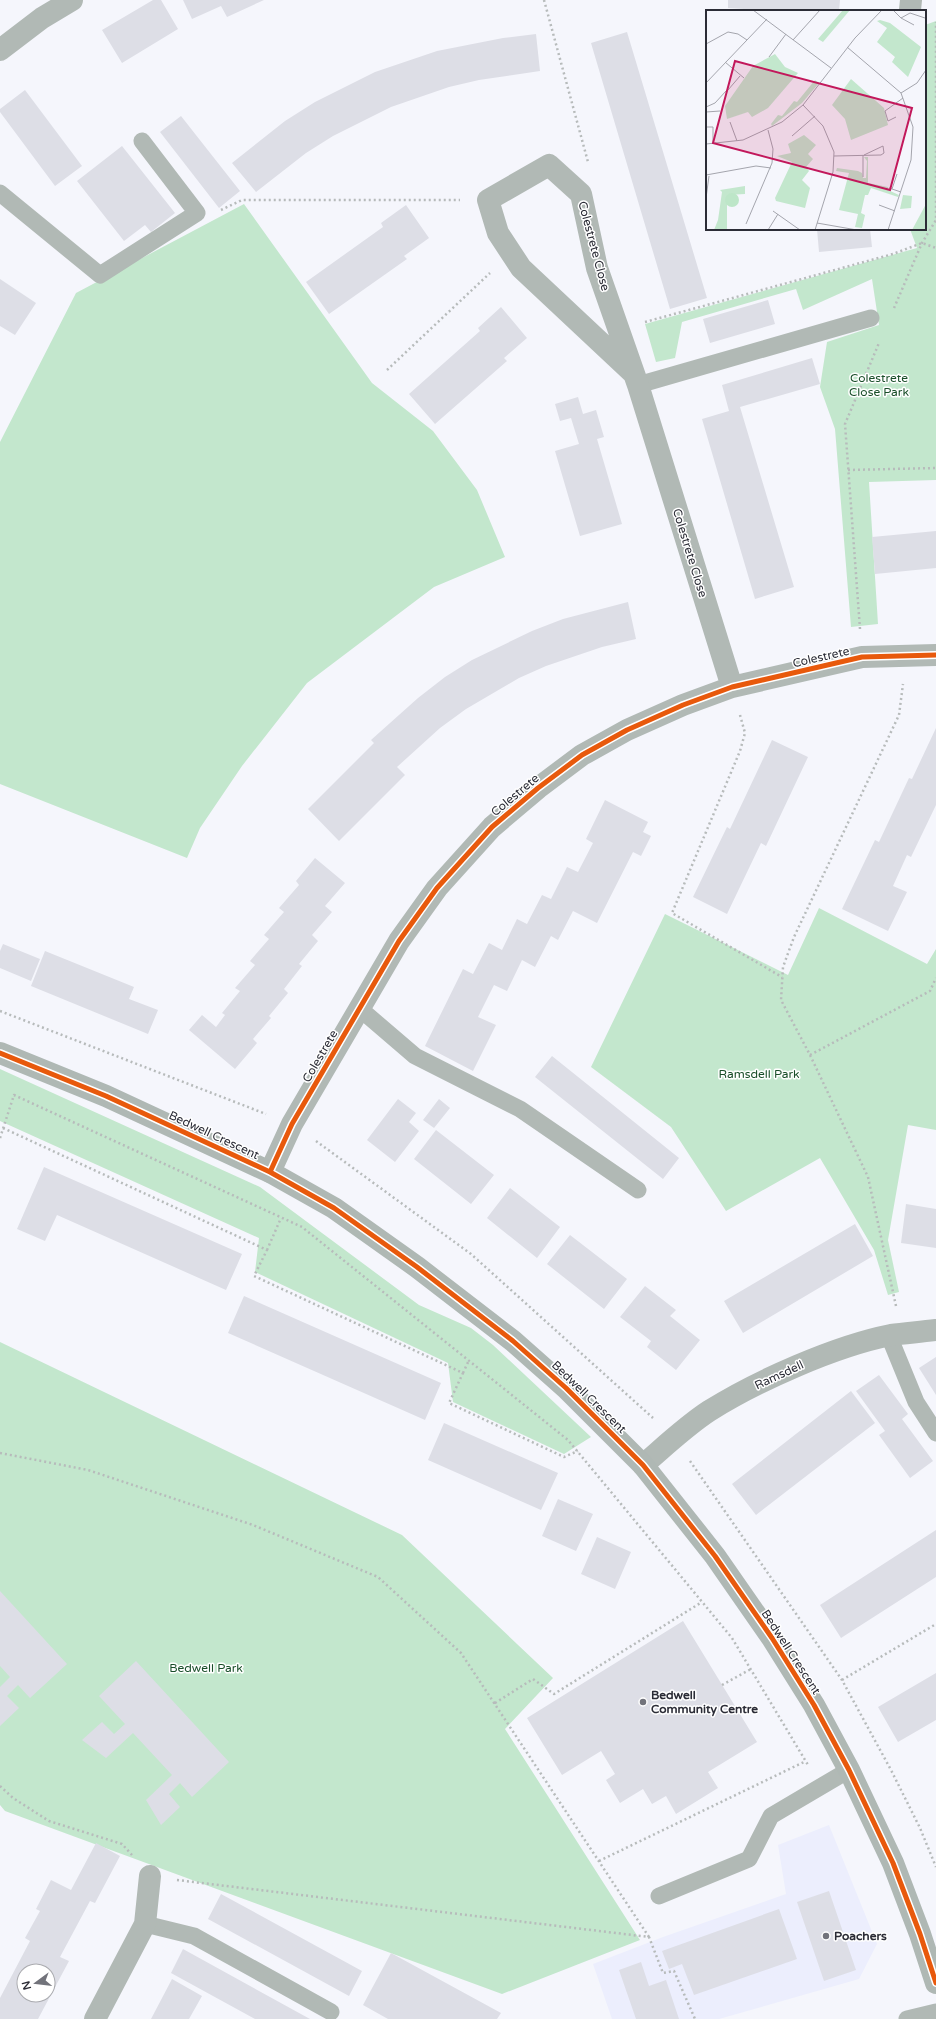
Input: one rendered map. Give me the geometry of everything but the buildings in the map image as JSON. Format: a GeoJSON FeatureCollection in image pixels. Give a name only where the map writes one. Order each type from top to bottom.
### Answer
{"type":"FeatureCollection","features":[{"type":"Feature","properties":{"kind":"street"},"geometry":{"type":"LineString","coordinates":[[0,50],[42,18],[72,0]]}},
{"type":"Feature","properties":{"kind":"street","name":"Colestrete Close"},"geometry":{"type":"LineString","coordinates":[[636,379],[521,268],[498,234],[488,200],[548,165],[580,194],[598,268],[636,379],[732,687]]}},
{"type":"Feature","properties":{"kind":"street","name":"Colestrete"},"geometry":{"type":"LineString","coordinates":[[270,1172],[292,1124],[399,941],[437,888],[492,827],[538,788],[582,755],[627,730],[683,705],[732,687],[862,657],[936,655]]}},
{"type":"Feature","properties":{"kind":"street","name":"Bedwell Crescent"},"geometry":{"type":"LineString","coordinates":[[0,1053],[106,1096],[270,1172],[334,1208],[417,1267],[513,1341],[566,1388],[643,1465],[714,1556],[772,1638],[814,1705],[849,1770],[893,1863],[920,1934],[936,1983]]}},
{"type":"Feature","properties":{"kind":"street","name":"Ramsdell"},"geometry":{"type":"LineString","coordinates":[[643,1465],[708,1411],[767,1380],[822,1356],[896,1335],[936,1330]]}},
{"type":"Feature","properties":{"kind":"street"},"geometry":{"type":"LineString","coordinates":[[95,2019],[145,1924],[150,1876]]}},
{"type":"Feature","properties":{"kind":"lane"},"geometry":{"type":"LineString","coordinates":[[0,193],[100,275],[197,213],[142,141]]}},
{"type":"Feature","properties":{"kind":"lane"},"geometry":{"type":"LineString","coordinates":[[636,379],[871,318]]}},
{"type":"Feature","properties":{"kind":"lane"},"geometry":{"type":"LineString","coordinates":[[359,1008],[415,1056],[520,1109],[638,1190]]}},
{"type":"Feature","properties":{"kind":"lane"},"geometry":{"type":"LineString","coordinates":[[896,1335],[916,1402],[936,1433]]}},
{"type":"Feature","properties":{"kind":"lane"},"geometry":{"type":"LineString","coordinates":[[659,1896],[749,1859],[761,1839],[771,1816],[849,1770]]}},
{"type":"Feature","properties":{"kind":"lane"},"geometry":{"type":"LineString","coordinates":[[145,1924],[194,1936],[331,2012]]}},
{"type":"Feature","properties":{"kind":"lane"},"geometry":{"type":"LineString","coordinates":[[907,2019],[936,2012]]}},
{"type":"Feature","properties":{"kind":"path"},"geometry":{"type":"LineString","coordinates":[[544,0],[589,166]]}},
{"type":"Feature","properties":{"kind":"path"},"geometry":{"type":"LineString","coordinates":[[197,213],[216,213],[242,200],[488,200]]}},
{"type":"Feature","properties":{"kind":"path"},"geometry":{"type":"LineString","coordinates":[[640,323],[893,254],[922,243],[936,248]]}},
{"type":"Feature","properties":{"kind":"path"},"geometry":{"type":"LineString","coordinates":[[387,370],[511,252]]}},
{"type":"Feature","properties":{"kind":"path"},"geometry":{"type":"LineString","coordinates":[[848,470],[936,468]]}},
{"type":"Feature","properties":{"kind":"path"},"geometry":{"type":"LineString","coordinates":[[896,1335],[868,1177],[810,1055],[781,1000],[783,967],[794,937],[899,715],[903,690],[900,656]]}},
{"type":"Feature","properties":{"kind":"path"},"geometry":{"type":"LineString","coordinates":[[732,687],[746,733],[740,752],[672,913],[782,977]]}},
{"type":"Feature","properties":{"kind":"path"},"geometry":{"type":"LineString","coordinates":[[810,1055],[930,991],[936,978]]}},
{"type":"Feature","properties":{"kind":"path"},"geometry":{"type":"LineString","coordinates":[[0,1138],[14,1095],[302,1228],[568,1440],[732,1638],[821,1786]]}},
{"type":"Feature","properties":{"kind":"path"},"geometry":{"type":"LineString","coordinates":[[3,1128],[266,1250]]}},
{"type":"Feature","properties":{"kind":"path"},"geometry":{"type":"LineString","coordinates":[[281,1218],[254,1276],[463,1373]]}},
{"type":"Feature","properties":{"kind":"path"},"geometry":{"type":"LineString","coordinates":[[469,1360],[449,1403],[564,1456],[578,1451]]}},
{"type":"Feature","properties":{"kind":"path"},"geometry":{"type":"LineString","coordinates":[[0,1453],[88,1470],[253,1525],[378,1577],[461,1653],[649,1936],[663,1973],[674,1970],[695,2019]]}},
{"type":"Feature","properties":{"kind":"path"},"geometry":{"type":"LineString","coordinates":[[494,1703],[534,1679],[554,1694],[702,1602]]}},
{"type":"Feature","properties":{"kind":"path"},"geometry":{"type":"LineString","coordinates":[[842,1680],[936,1624]]}},
{"type":"Feature","properties":{"kind":"path"},"geometry":{"type":"LineString","coordinates":[[722,1685],[751,1669]]}},
{"type":"Feature","properties":{"kind":"path"},"geometry":{"type":"LineString","coordinates":[[599,1861],[806,1761]]}},
{"type":"Feature","properties":{"kind":"path"},"geometry":{"type":"LineString","coordinates":[[0,1786],[13,1798],[50,1821],[122,1844],[150,1876],[649,1936]]}},
{"type":"Feature","properties":{"kind":"shaded area"},"geometry":{"type":"Polygon","coordinates":[[[829,1825],[877,1944],[859,1979],[719,2019],[612,2019],[593,1964],[663,1937],[786,1894],[778,1845],[829,1825]]]}},
{"type":"Feature","properties":{"kind":"green space","name":"Colestrete Close Park"},"geometry":{"type":"Polygon","coordinates":[[[936,21],[936,480],[869,482],[878,624],[851,627],[835,429],[820,387],[827,342],[879,325],[872,279],[803,310],[796,289],[682,322],[675,358],[656,362],[645,324],[917,248],[910,230],[926,230],[926,25],[936,21]]]}},
{"type":"Feature","properties":{"kind":"green space"},"geometry":{"type":"Polygon","coordinates":[[[244,204],[372,383],[433,431],[477,490],[505,557],[434,587],[307,683],[242,766],[200,828],[187,858],[0,784],[0,442],[76,293],[244,204]]]}},
{"type":"Feature","properties":{"kind":"green space","name":"Ramsdell Park"},"geometry":{"type":"Polygon","coordinates":[[[819,908],[927,964],[936,949],[936,1130],[908,1125],[888,1240],[899,1292],[888,1295],[874,1250],[820,1158],[726,1211],[671,1127],[591,1067],[665,914],[788,975],[819,908]]]}},
{"type":"Feature","properties":{"kind":"green space"},"geometry":{"type":"Polygon","coordinates":[[[0,1069],[260,1187],[419,1305],[471,1328],[493,1345],[591,1437],[564,1454],[453,1402],[448,1363],[255,1272],[259,1238],[0,1121],[0,1069]]]}},
{"type":"Feature","properties":{"kind":"green space","name":"Bedwell Park"},"geometry":{"type":"Polygon","coordinates":[[[0,1342],[402,1535],[553,1678],[505,1729],[640,1940],[502,1994],[5,1811],[0,1805],[0,1342]]]}},
{"type":"Feature","properties":{"kind":"cycle path"},"geometry":{"type":"LineString","coordinates":[[270,1172],[292,1124],[399,941],[437,888],[492,827],[538,788],[582,755],[627,730],[683,705],[732,687],[862,657],[936,655]]}},
{"type":"Feature","properties":{"kind":"cycle path"},"geometry":{"type":"LineString","coordinates":[[0,1053],[106,1096],[270,1172],[334,1208],[417,1267],[513,1341],[566,1388],[643,1465],[715,1556],[772,1638],[814,1705],[849,1770],[893,1863],[920,1934],[936,1983]]}},
{"type":"Feature","properties":{"kind":"place","name":"Bedwell Community Centre"},"geometry":{"type":"Point","coordinates":[643,1702]}},
{"type":"Feature","properties":{"kind":"place","name":"Poachers"},"geometry":{"type":"Point","coordinates":[826,1936]}}]}
